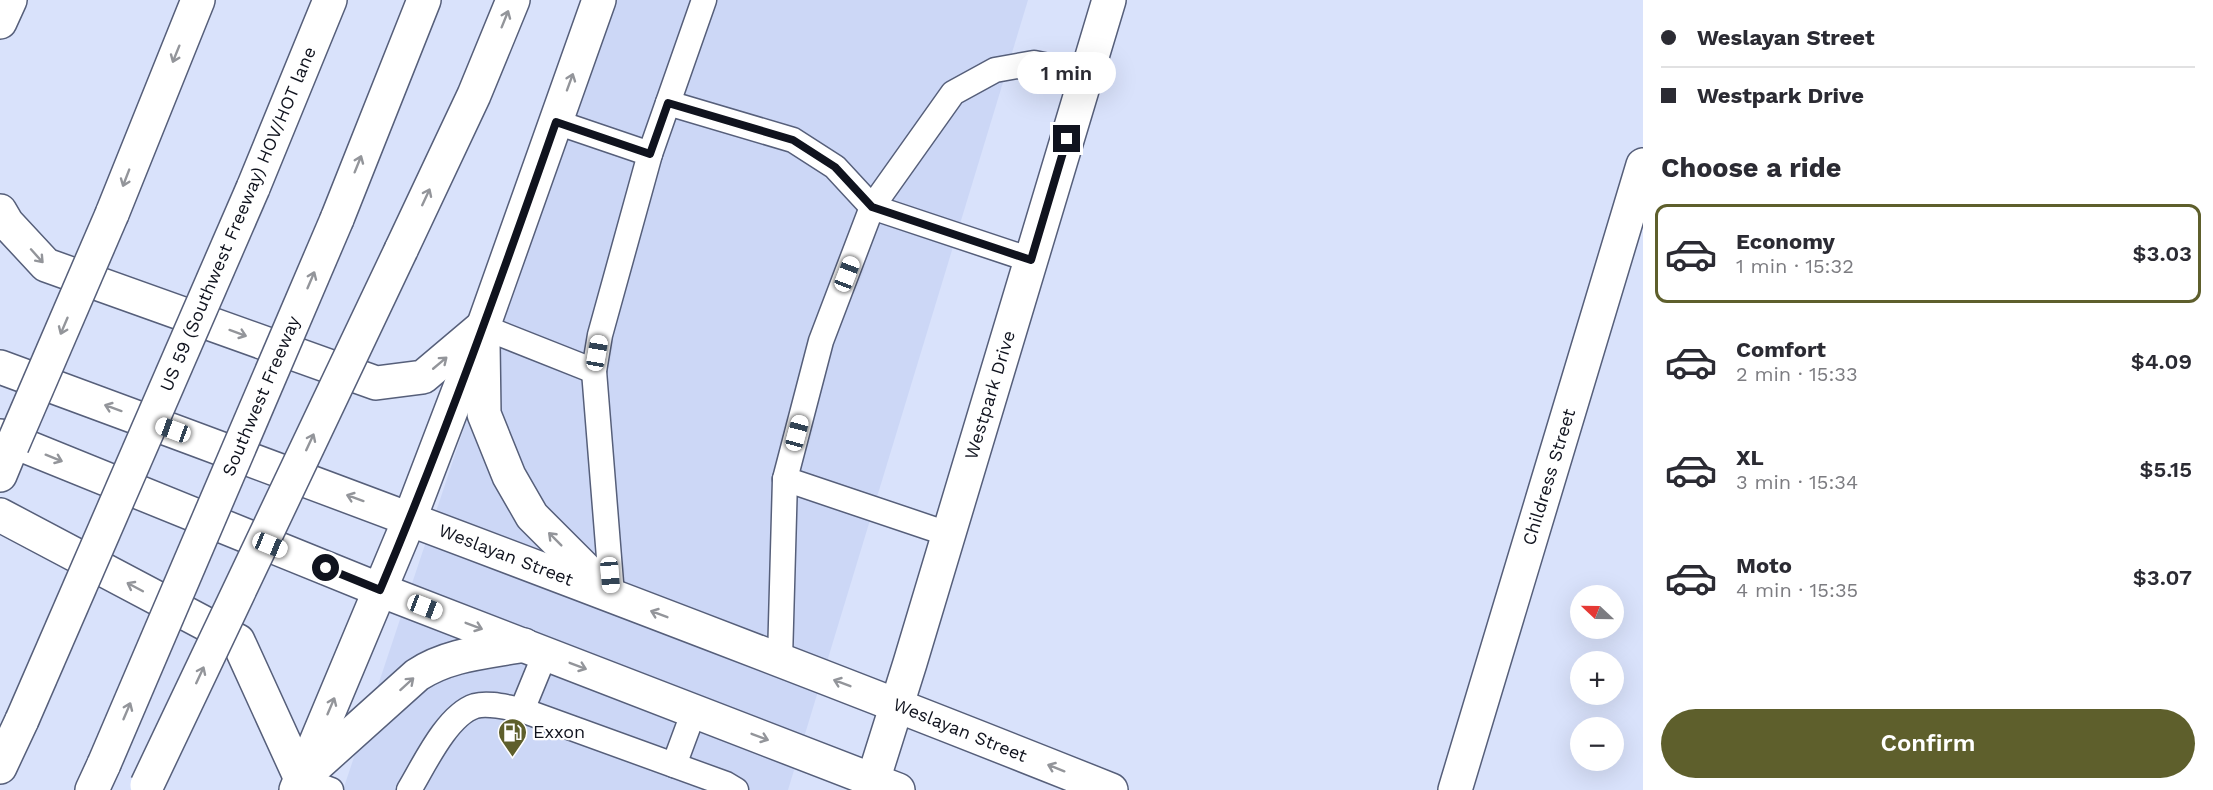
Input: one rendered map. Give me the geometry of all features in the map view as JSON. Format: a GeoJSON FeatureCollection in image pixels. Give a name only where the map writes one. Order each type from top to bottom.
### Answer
{"type":"FeatureCollection","features":[{"type":"Feature","properties":{"kind":"main road"},"geometry":{"type":"LineString","coordinates":[[0,22],[10,0]]}},
{"type":"Feature","properties":{"kind":"main road"},"geometry":{"type":"LineString","coordinates":[[0,475],[112,214],[198,0]]}},
{"type":"Feature","properties":{"kind":"main road","name":"US 59 (Southwest Freeway) HOV/HOT lane"},"geometry":{"type":"LineString","coordinates":[[0,767],[253,188],[330,0]]}},
{"type":"Feature","properties":{"kind":"main road","name":"Southwest Freeway"},"geometry":{"type":"LineString","coordinates":[[98,777],[337,219],[424,0]]}},
{"type":"Feature","properties":{"kind":"main road"},"geometry":{"type":"LineString","coordinates":[[146,788],[474,95],[513,0]]}},
{"type":"Feature","properties":{"kind":"main road"},"geometry":{"type":"LineString","coordinates":[[309,786],[380,590],[483,327],[599,0]]}},
{"type":"Feature","properties":{"kind":"main road","name":"Westpark Drive"},"geometry":{"type":"LineString","coordinates":[[880,787],[896,704],[1109,0]]}},
{"type":"Feature","properties":{"kind":"main road","name":"Childress Street"},"geometry":{"type":"LineString","coordinates":[[1455,790],[1643,165]]}},
{"type":"Feature","properties":{"kind":"main road"},"geometry":{"type":"LineString","coordinates":[[0,211],[7,223],[46,265],[376,383],[423,377],[483,327]]}},
{"type":"Feature","properties":{"kind":"main road"},"geometry":{"type":"LineString","coordinates":[[483,327],[484,414],[509,476],[532,516],[612,595]]}},
{"type":"Feature","properties":{"kind":"main road","name":"Weslayan Street"},"geometry":{"type":"LineString","coordinates":[[0,367],[410,518],[896,704],[1111,790]]}},
{"type":"Feature","properties":{"kind":"main road"},"geometry":{"type":"LineString","coordinates":[[0,436],[380,590],[694,711],[880,787]]}},
{"type":"Feature","properties":{"kind":"main road"},"geometry":{"type":"LineString","coordinates":[[0,515],[238,641],[309,786]]}},
{"type":"Feature","properties":{"kind":"main road"},"geometry":{"type":"LineString","coordinates":[[309,786],[417,675],[429,667],[445,659],[534,649]]}},
{"type":"Feature","properties":{"kind":"lane"},"geometry":{"type":"LineString","coordinates":[[612,595],[594,371],[600,335],[650,154],[704,0]]}},
{"type":"Feature","properties":{"kind":"lane"},"geometry":{"type":"LineString","coordinates":[[780,660],[785,479],[821,341],[872,207],[952,93],[995,70],[1034,63],[1087,74]]}},
{"type":"Feature","properties":{"kind":"lane"},"geometry":{"type":"LineString","coordinates":[[668,103],[793,140],[835,167],[872,207],[1031,260]]}},
{"type":"Feature","properties":{"kind":"lane"},"geometry":{"type":"LineString","coordinates":[[556,122],[650,154]]}},
{"type":"Feature","properties":{"kind":"lane"},"geometry":{"type":"LineString","coordinates":[[483,327],[594,371]]}},
{"type":"Feature","properties":{"kind":"lane"},"geometry":{"type":"LineString","coordinates":[[785,479],[948,534]]}},
{"type":"Feature","properties":{"kind":"lane"},"geometry":{"type":"LineString","coordinates":[[522,710],[534,649]]}},
{"type":"Feature","properties":{"kind":"lane"},"geometry":{"type":"LineString","coordinates":[[409,790],[456,717],[476,706],[500,706],[522,710],[726,784],[736,790]]}},
{"type":"Feature","properties":{"kind":"lane"},"geometry":{"type":"LineString","coordinates":[[674,765],[694,711]]}},
{"type":"Feature","properties":{"kind":"shaded area"},"geometry":{"type":"Polygon","coordinates":[[[607,0],[1028,0],[788,790],[343,790],[607,0]]]}},
{"type":"Feature","properties":{"kind":"place","name":"Exxon"},"geometry":{"type":"Point","coordinates":[512,758]}},
{"type":"Feature","properties":{"kind":"route"},"geometry":{"type":"LineString","coordinates":[[326,568],[380,590],[483,327],[556,122],[650,154],[668,103],[793,140],[835,167],[872,207],[1031,260],[1067,139]]}}]}
